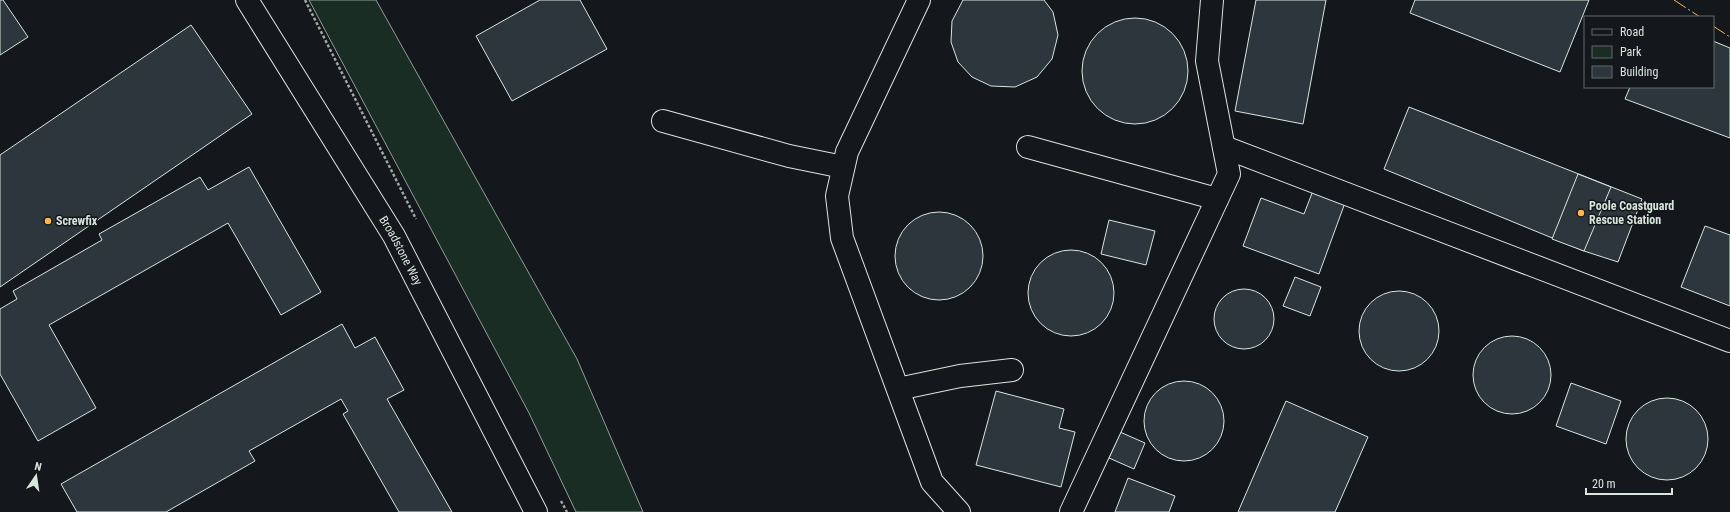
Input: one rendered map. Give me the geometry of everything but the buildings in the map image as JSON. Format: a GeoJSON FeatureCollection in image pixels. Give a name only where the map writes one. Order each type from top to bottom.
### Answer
{"type":"FeatureCollection","features":[{"type":"Feature","properties":{"kind":"main road","name":"Broadstone Way"},"geometry":{"type":"LineString","coordinates":[[247,0],[394,236],[536,512]]}},
{"type":"Feature","properties":{"kind":"main road"},"geometry":{"type":"LineString","coordinates":[[919,0],[847,152],[837,196],[842,238],[932,482],[959,512]]}},
{"type":"Feature","properties":{"kind":"main road"},"geometry":{"type":"LineString","coordinates":[[1070,512],[1229,174],[1207,61],[1212,0]]}},
{"type":"Feature","properties":{"kind":"main road"},"geometry":{"type":"LineString","coordinates":[[663,121],[789,156],[843,167]]}},
{"type":"Feature","properties":{"kind":"main road"},"geometry":{"type":"LineString","coordinates":[[1028,147],[1217,200]]}},
{"type":"Feature","properties":{"kind":"main road"},"geometry":{"type":"LineString","coordinates":[[1224,147],[1730,342]]}},
{"type":"Feature","properties":{"kind":"main road"},"geometry":{"type":"LineString","coordinates":[[898,389],[960,376],[1012,370]]}},
{"type":"Feature","properties":{"kind":"green space"},"geometry":{"type":"Polygon","coordinates":[[[309,0],[376,0],[577,359],[643,512],[576,512],[529,413],[309,0]]]}},
{"type":"Feature","properties":{"kind":"power"},"geometry":{"type":"LineString","coordinates":[[1674,0],[1698,16]]}},
{"type":"Feature","properties":{"kind":"power"},"geometry":{"type":"LineString","coordinates":[[1714,27],[1730,37]]}},
{"type":"Feature","properties":{"kind":"place","name":"Poole Coastguard Rescue Station"},"geometry":{"type":"Point","coordinates":[1581,213]}},
{"type":"Feature","properties":{"kind":"place","name":"Screwfix"},"geometry":{"type":"Point","coordinates":[48,221]}}]}
